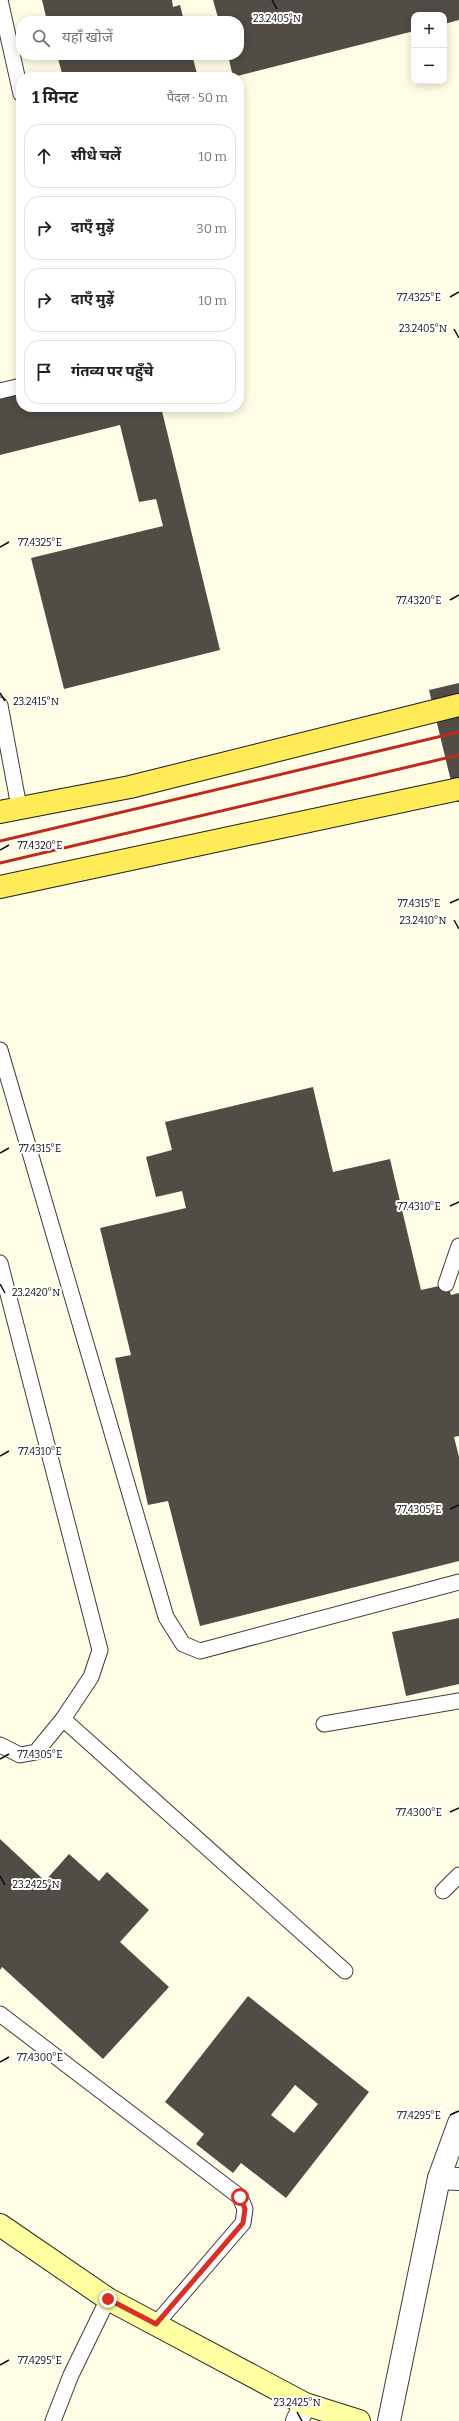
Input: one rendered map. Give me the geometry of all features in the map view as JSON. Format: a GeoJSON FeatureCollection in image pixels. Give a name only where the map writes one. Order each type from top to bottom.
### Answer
{"type":"FeatureCollection","features":[{"type":"Feature","properties":{"kind":"main road"},"geometry":{"type":"LineString","coordinates":[[9,809],[130,787],[459,705]]}},
{"type":"Feature","properties":{"kind":"main road"},"geometry":{"type":"LineString","coordinates":[[0,887],[459,789]]}},
{"type":"Feature","properties":{"kind":"street"},"geometry":{"type":"LineString","coordinates":[[389,2421],[449,2178],[459,2122]]}},
{"type":"Feature","properties":{"kind":"street"},"geometry":{"type":"LineString","coordinates":[[0,2225],[108,2299],[156,2324],[301,2413],[359,2421]]}},
{"type":"Feature","properties":{"kind":"lane"},"geometry":{"type":"LineString","coordinates":[[0,0],[16,72]]}},
{"type":"Feature","properties":{"kind":"lane"},"geometry":{"type":"LineString","coordinates":[[0,391],[16,387]]}},
{"type":"Feature","properties":{"kind":"lane"},"geometry":{"type":"LineString","coordinates":[[0,705],[9,809]]}},
{"type":"Feature","properties":{"kind":"lane"},"geometry":{"type":"LineString","coordinates":[[0,1050],[166,1617],[183,1644],[200,1651],[459,1582]]}},
{"type":"Feature","properties":{"kind":"lane"},"geometry":{"type":"LineString","coordinates":[[446,1284],[459,1246]]}},
{"type":"Feature","properties":{"kind":"lane"},"geometry":{"type":"LineString","coordinates":[[0,1263],[100,1650],[91,1677],[63,1719],[36,1752],[20,1755],[0,1745]]}},
{"type":"Feature","properties":{"kind":"lane"},"geometry":{"type":"LineString","coordinates":[[324,1724],[459,1701]]}},
{"type":"Feature","properties":{"kind":"lane"},"geometry":{"type":"LineString","coordinates":[[63,1719],[345,1971]]}},
{"type":"Feature","properties":{"kind":"lane"},"geometry":{"type":"LineString","coordinates":[[443,1891],[459,1875]]}},
{"type":"Feature","properties":{"kind":"lane"},"geometry":{"type":"LineString","coordinates":[[0,2014],[240,2197],[245,2209],[243,2223],[156,2324]]}},
{"type":"Feature","properties":{"kind":"lane"},"geometry":{"type":"LineString","coordinates":[[53,2421],[71,2375],[108,2299]]}},
{"type":"Feature","properties":{"kind":"building"},"geometry":{"type":"Polygon","coordinates":[[[42,0],[172,0],[173,7],[180,5],[183,16],[46,16],[42,0]]]}},
{"type":"Feature","properties":{"kind":"building"},"geometry":{"type":"Polygon","coordinates":[[[213,0],[459,0],[459,20],[447,23],[447,12],[411,12],[411,32],[244,74],[244,72],[232,72],[229,60],[244,60],[244,16],[218,16],[213,0]]]}},
{"type":"Feature","properties":{"kind":"building"},"geometry":{"type":"Polygon","coordinates":[[[58,60],[193,60],[197,72],[62,72],[58,60]]]}},
{"type":"Feature","properties":{"kind":"building"},"geometry":{"type":"Polygon","coordinates":[[[16,394],[16,412],[162,412],[220,650],[64,689],[31,558],[163,526],[156,499],[139,502],[120,425],[0,455],[0,399],[16,394]]]}},
{"type":"Feature","properties":{"kind":"building"},"geometry":{"type":"Polygon","coordinates":[[[459,683],[459,802],[456,802],[429,690],[459,683]]]}},
{"type":"Feature","properties":{"kind":"building"},"geometry":{"type":"Polygon","coordinates":[[[313,1087],[333,1172],[390,1159],[421,1290],[448,1284],[451,1295],[459,1293],[459,1436],[454,1437],[459,1457],[459,1561],[200,1626],[168,1501],[148,1505],[115,1358],[131,1355],[100,1228],[186,1208],[182,1191],[156,1197],[146,1157],[172,1150],[165,1122],[313,1087]]]}},
{"type":"Feature","properties":{"kind":"building"},"geometry":{"type":"Polygon","coordinates":[[[459,1618],[459,1684],[406,1696],[392,1632],[459,1618]]]}},
{"type":"Feature","properties":{"kind":"building"},"geometry":{"type":"Polygon","coordinates":[[[0,1839],[45,1881],[69,1854],[99,1881],[107,1872],[149,1910],[120,1942],[169,1987],[103,2059],[2,1967],[0,1970],[0,1839]]]}},
{"type":"Feature","properties":{"kind":"building"},"geometry":{"type":"Polygon","coordinates":[[[248,1996],[369,2092],[286,2198],[241,2163],[233,2173],[196,2144],[204,2134],[165,2102],[248,1996]],[[295,2085],[271,2115],[294,2133],[318,2104],[295,2085]]]}},
{"type":"Feature","properties":{"kind":"railway"},"geometry":{"type":"LineString","coordinates":[[0,841],[459,732]]}},
{"type":"Feature","properties":{"kind":"railway"},"geometry":{"type":"LineString","coordinates":[[0,863],[459,755]]}},
{"type":"Feature","properties":{"kind":"route"},"geometry":{"type":"LineString","coordinates":[[108,2299],[156,2324],[243,2223],[245,2209],[240,2197]]}}]}
